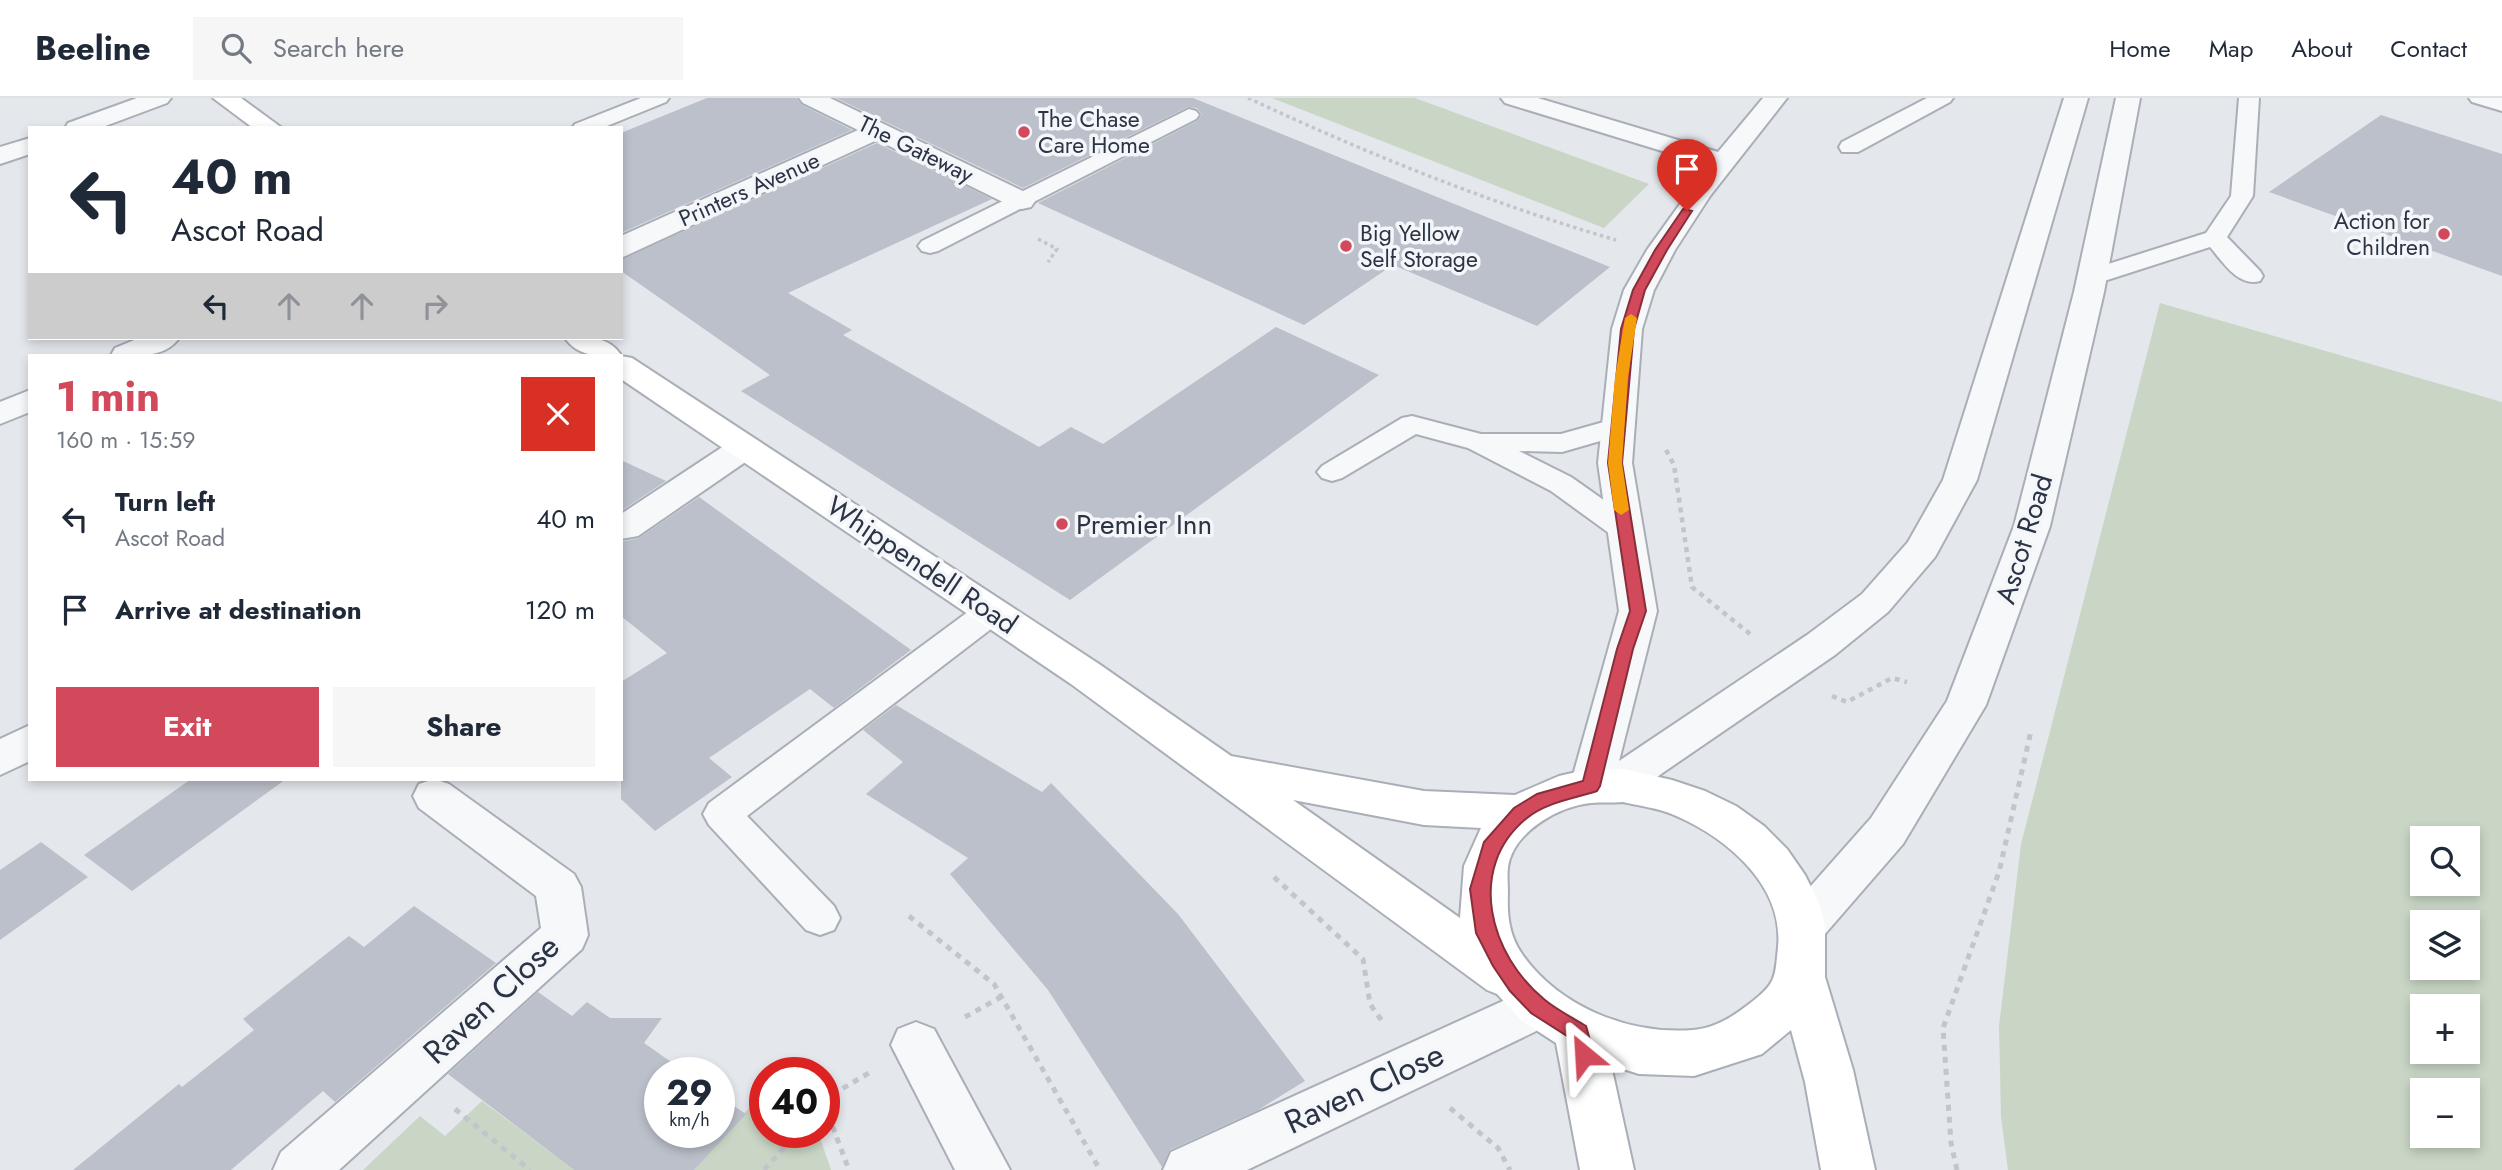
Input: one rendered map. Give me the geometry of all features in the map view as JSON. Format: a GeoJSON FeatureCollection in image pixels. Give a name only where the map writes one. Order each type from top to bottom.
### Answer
{"type":"FeatureCollection","features":[{"type":"Feature","properties":{"kind":"street"},"geometry":{"type":"LineString","coordinates":[[82,126],[159,98]]}},
{"type":"Feature","properties":{"kind":"street"},"geometry":{"type":"LineString","coordinates":[[225,98],[267,126]]}},
{"type":"Feature","properties":{"kind":"street","name":"The Gateway"},"geometry":{"type":"LineString","coordinates":[[811,98],[1022,201]]}},
{"type":"Feature","properties":{"kind":"street"},"geometry":{"type":"LineString","coordinates":[[1513,98],[1724,162]]}},
{"type":"Feature","properties":{"kind":"street"},"geometry":{"type":"LineString","coordinates":[[1605,786],[1625,649],[1638,611],[1615,463],[1628,329],[1639,290],[1661,250],[1700,192],[1775,98]]}},
{"type":"Feature","properties":{"kind":"street"},"geometry":{"type":"LineString","coordinates":[[1605,786],[1646,762],[1821,646],[1875,603],[1922,549],[1960,480],[2076,98]]}},
{"type":"Feature","properties":{"kind":"street","name":"Ascot Road"},"geometry":{"type":"LineString","coordinates":[[1801,951],[1887,831],[1966,705],[2032,526],[2092,277],[2127,98]]}},
{"type":"Feature","properties":{"kind":"street","name":"Printers Avenue"},"geometry":{"type":"LineString","coordinates":[[624,246],[879,130]]}},
{"type":"Feature","properties":{"kind":"street"},"geometry":{"type":"LineString","coordinates":[[0,156],[28,146]]}},
{"type":"Feature","properties":{"kind":"street"},"geometry":{"type":"LineString","coordinates":[[128,354],[160,340]]}},
{"type":"Feature","properties":{"kind":"street"},"geometry":{"type":"LineString","coordinates":[[583,340],[604,354]]}},
{"type":"Feature","properties":{"kind":"street","name":"Whippendell Road"},"geometry":{"type":"LineString","coordinates":[[623,366],[992,611],[1221,769],[1545,1008],[1622,1048],[1674,1056],[1726,1047],[1758,1032],[1787,1004],[1801,951]]}},
{"type":"Feature","properties":{"kind":"street"},"geometry":{"type":"LineString","coordinates":[[0,414],[28,401]]}},
{"type":"Feature","properties":{"kind":"street"},"geometry":{"type":"LineString","coordinates":[[625,528],[745,447]]}},
{"type":"Feature","properties":{"kind":"street"},"geometry":{"type":"LineString","coordinates":[[0,759],[28,742]]}},
{"type":"Feature","properties":{"kind":"street","name":"Whippendell Road"},"geometry":{"type":"LineString","coordinates":[[1221,769],[1424,808],[1520,813]]}},
{"type":"Feature","properties":{"kind":"street"},"geometry":{"type":"LineString","coordinates":[[1607,1170],[1545,1008],[1500,960],[1486,933],[1479,889],[1491,847],[1520,813],[1544,799],[1605,786],[1655,791],[1690,802],[1738,829],[1772,862],[1790,889],[1848,1170]]}},
{"type":"Feature","properties":{"kind":"street","name":"Raven Close"},"geometry":{"type":"LineString","coordinates":[[300,1170],[565,935],[558,887],[434,796]]}},
{"type":"Feature","properties":{"kind":"street","name":"Raven Close"},"geometry":{"type":"LineString","coordinates":[[1190,1170],[1413,1065],[1545,1008]]}},
{"type":"Feature","properties":{"kind":"street"},"geometry":{"type":"LineString","coordinates":[[916,1045],[983,1170]]}},
{"type":"Feature","properties":{"kind":"lane"},"geometry":{"type":"LineString","coordinates":[[587,126],[659,98]]}},
{"type":"Feature","properties":{"kind":"lane"},"geometry":{"type":"LineString","coordinates":[[1850,147],[1943,98]]}},
{"type":"Feature","properties":{"kind":"lane"},"geometry":{"type":"LineString","coordinates":[[2092,277],[2214,238],[2242,196],[2249,98]]}},
{"type":"Feature","properties":{"kind":"lane"},"geometry":{"type":"LineString","coordinates":[[2479,98],[2502,105]]}},
{"type":"Feature","properties":{"kind":"lane"},"geometry":{"type":"LineString","coordinates":[[930,246],[1189,115]]}},
{"type":"Feature","properties":{"kind":"lane"},"geometry":{"type":"LineString","coordinates":[[2214,238],[2251,276]]}},
{"type":"Feature","properties":{"kind":"lane"},"geometry":{"type":"LineString","coordinates":[[1332,471],[1412,424],[1478,442],[1561,484],[1624,529]]}},
{"type":"Feature","properties":{"kind":"lane"},"geometry":{"type":"LineString","coordinates":[[1478,442],[1562,443],[1618,427]]}},
{"type":"Feature","properties":{"kind":"lane"},"geometry":{"type":"LineString","coordinates":[[820,918],[722,814],[992,611]]}},
{"type":"Feature","properties":{"kind":"path"},"geometry":{"type":"LineString","coordinates":[[1248,98],[1353,147],[1540,218],[1624,242]]}},
{"type":"Feature","properties":{"kind":"path"},"geometry":{"type":"LineString","coordinates":[[1676,475],[1692,587],[1757,640]]}},
{"type":"Feature","properties":{"kind":"path"},"geometry":{"type":"LineString","coordinates":[[1827,694],[1847,702],[1892,678],[1907,682]]}},
{"type":"Feature","properties":{"kind":"path"},"geometry":{"type":"LineString","coordinates":[[1957,1170],[1951,1143],[1943,1028],[1999,872],[2031,731]]}},
{"type":"Feature","properties":{"kind":"path"},"geometry":{"type":"LineString","coordinates":[[1271,875],[1363,959],[1370,1003],[1413,1065],[1457,1116],[1498,1147],[1510,1170]]}},
{"type":"Feature","properties":{"kind":"path"},"geometry":{"type":"LineString","coordinates":[[909,916],[994,985],[1100,1170]]}},
{"type":"Feature","properties":{"kind":"path"},"geometry":{"type":"LineString","coordinates":[[411,1074],[530,1170]]}},
{"type":"Feature","properties":{"kind":"path"},"geometry":{"type":"LineString","coordinates":[[840,1146],[849,1170]]}},
{"type":"Feature","properties":{"kind":"path"},"geometry":{"type":"LineString","coordinates":[[764,1170],[784,1148]]}},
{"type":"Feature","properties":{"kind":"green space"},"geometry":{"type":"Polygon","coordinates":[[[1272,98],[1415,98],[1649,184],[1604,228],[1272,98]]]}},
{"type":"Feature","properties":{"kind":"green space"},"geometry":{"type":"Polygon","coordinates":[[[2160,303],[2502,402],[2502,1170],[2008,1170],[2001,1117],[1999,1026],[2021,844],[2160,303]]]}},
{"type":"Feature","properties":{"kind":"green space"},"geometry":{"type":"Polygon","coordinates":[[[482,1101],[574,1170],[363,1170],[420,1116],[445,1136],[482,1101]]]}},
{"type":"Feature","properties":{"kind":"green space"},"geometry":{"type":"Polygon","coordinates":[[[749,1108],[749,1148],[823,1148],[831,1170],[694,1170],[714,1148],[735,1148],[735,1124],[749,1108]]]}},
{"type":"Feature","properties":{"kind":"building"},"geometry":{"type":"Polygon","coordinates":[[[707,98],[796,98],[802,105],[852,130],[623,232],[623,132],[707,98]]]}},
{"type":"Feature","properties":{"kind":"building","name":"Big Yellow Self Storage"},"geometry":{"type":"Polygon","coordinates":[[[836,98],[1193,98],[1610,267],[1537,326],[1393,265],[1304,325],[1038,203],[1197,121],[1202,115],[1197,108],[1188,107],[1023,188],[836,98]]]}},
{"type":"Feature","properties":{"kind":"building","name":"Action for Children"},"geometry":{"type":"Polygon","coordinates":[[[2381,115],[2502,154],[2502,276],[2269,192],[2381,115]]]}},
{"type":"Feature","properties":{"kind":"building","name":"Premier Inn"},"geometry":{"type":"Polygon","coordinates":[[[877,143],[992,199],[788,293],[852,330],[843,335],[1039,447],[1071,427],[1103,444],[1276,327],[1379,375],[1070,600],[741,391],[770,375],[623,272],[623,259],[877,143]]]}},
{"type":"Feature","properties":{"kind":"building"},"geometry":{"type":"Polygon","coordinates":[[[623,461],[666,481],[623,510],[623,461]]]}},
{"type":"Feature","properties":{"kind":"building"},"geometry":{"type":"Polygon","coordinates":[[[699,497],[911,650],[834,708],[810,689],[709,758],[732,777],[655,831],[621,799],[623,681],[667,653],[623,618],[623,542],[639,538],[699,497]]]}},
{"type":"Feature","properties":{"kind":"building"},"geometry":{"type":"Polygon","coordinates":[[[896,705],[1042,792],[1051,783],[1178,914],[1305,1081],[1258,1110],[1170,1150],[1162,1167],[1048,990],[950,874],[968,858],[866,794],[903,762],[863,730],[896,705]]]}},
{"type":"Feature","properties":{"kind":"building"},"geometry":{"type":"Polygon","coordinates":[[[188,781],[283,781],[132,891],[84,855],[188,781]]]}},
{"type":"Feature","properties":{"kind":"building"},"geometry":{"type":"Polygon","coordinates":[[[41,842],[88,877],[0,940],[0,870],[41,842]]]}},
{"type":"Feature","properties":{"kind":"building"},"geometry":{"type":"Polygon","coordinates":[[[414,906],[496,963],[335,1102],[323,1091],[231,1170],[73,1170],[179,1084],[182,1087],[254,1030],[243,1019],[349,936],[364,947],[414,906]]]}},
{"type":"Feature","properties":{"kind":"building"},"geometry":{"type":"Polygon","coordinates":[[[538,992],[572,1016],[587,1002],[610,1018],[662,1018],[644,1043],[664,1057],[644,1057],[644,1148],[714,1148],[694,1170],[574,1170],[448,1074],[538,992]]]}},
{"type":"Feature","properties":{"kind":"building"},"geometry":{"type":"Polygon","coordinates":[[[735,1107],[746,1114],[735,1126],[735,1107]]]}},
{"type":"Feature","properties":{"kind":"slow traffic"},"geometry":{"type":"LineString","coordinates":[[1621,510],[1615,463],[1622,377],[1631,318]]}},
{"type":"Feature","properties":{"kind":"place","name":"The Chase Care Home"},"geometry":{"type":"Point","coordinates":[1024,132]}},
{"type":"Feature","properties":{"kind":"place","name":"Action for Children"},"geometry":{"type":"Point","coordinates":[2444,234]}},
{"type":"Feature","properties":{"kind":"place","name":"Big Yellow Self Storage"},"geometry":{"type":"Point","coordinates":[1346,246]}},
{"type":"Feature","properties":{"kind":"place","name":"Premier Inn"},"geometry":{"type":"Point","coordinates":[1062,524]}},
{"type":"Feature","properties":{"kind":"route"},"geometry":{"type":"LineString","coordinates":[[1584,1055],[1579,1032],[1538,1007],[1517,985],[1500,960],[1486,933],[1479,889],[1491,847],[1520,813],[1564,791],[1591,786],[1625,649],[1638,611],[1615,463],[1628,329],[1639,290],[1687,211]]}}]}
